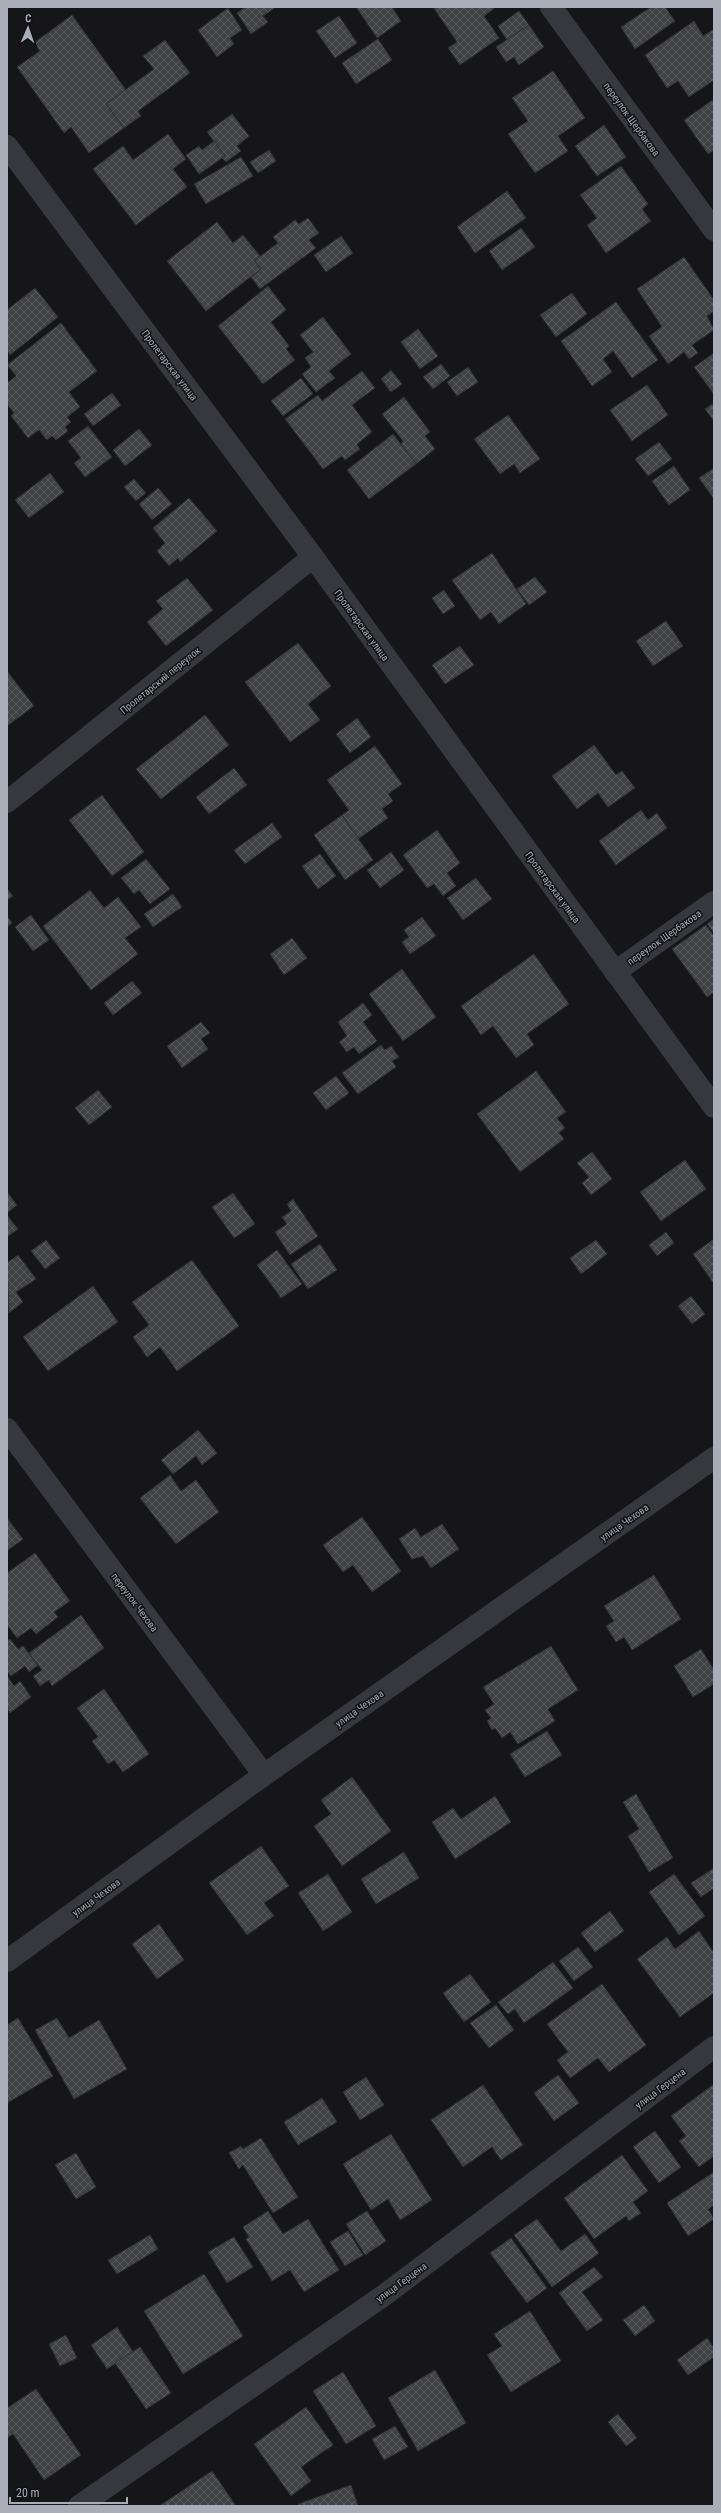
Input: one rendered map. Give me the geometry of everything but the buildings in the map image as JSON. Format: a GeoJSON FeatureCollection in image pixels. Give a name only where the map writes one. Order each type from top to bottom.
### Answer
{"type":"FeatureCollection","features":[{"type":"Feature","properties":{"kind":"street","name":"переулок Щербакова"},"geometry":{"type":"LineString","coordinates":[[551,7],[714,230]]}},
{"type":"Feature","properties":{"kind":"street","name":"Пролетарская улица"},"geometry":{"type":"LineString","coordinates":[[7,146],[313,557],[614,972],[714,1107]]}},
{"type":"Feature","properties":{"kind":"street","name":"Пролетарский переулок"},"geometry":{"type":"LineString","coordinates":[[7,802],[313,557]]}},
{"type":"Feature","properties":{"kind":"street","name":"переулок Щербакова"},"geometry":{"type":"LineString","coordinates":[[614,972],[714,902]]}},
{"type":"Feature","properties":{"kind":"street","name":"переулок Чехова"},"geometry":{"type":"LineString","coordinates":[[7,1429],[264,1775]]}},
{"type":"Feature","properties":{"kind":"street","name":"улица Чехова"},"geometry":{"type":"LineString","coordinates":[[7,1961],[264,1775],[714,1458]]}},
{"type":"Feature","properties":{"kind":"street","name":"улица Герцена"},"geometry":{"type":"LineString","coordinates":[[79,2506],[383,2296],[714,2047]]}}]}
